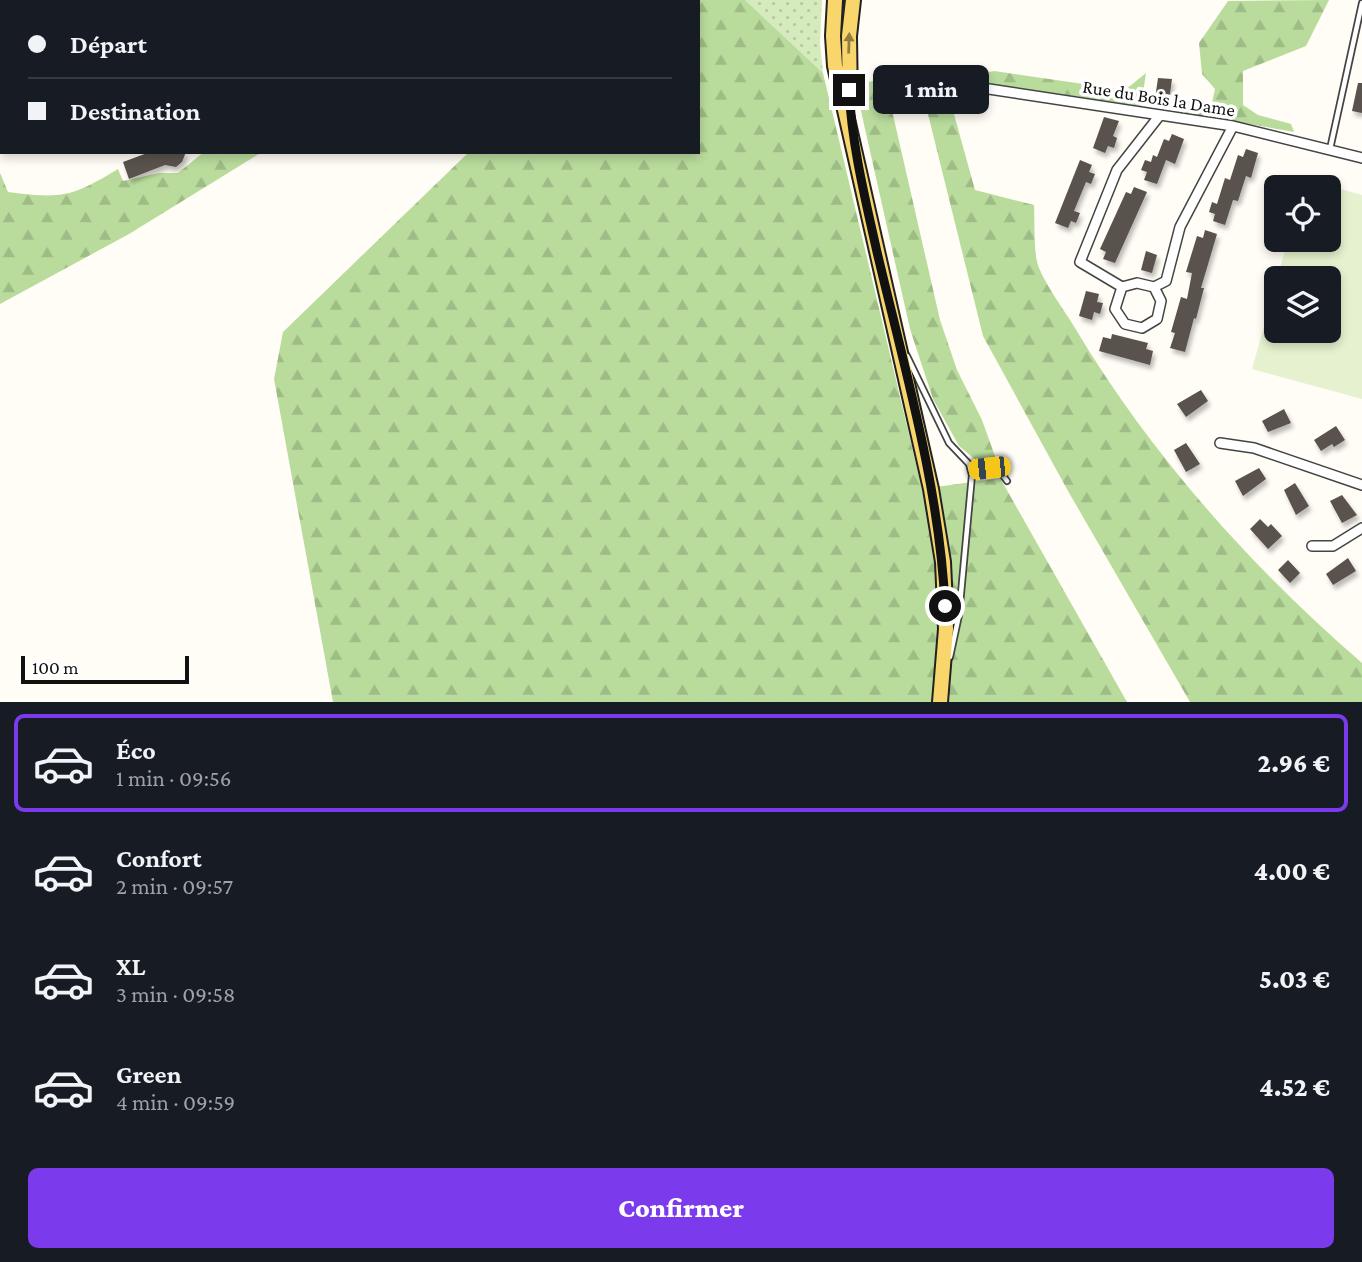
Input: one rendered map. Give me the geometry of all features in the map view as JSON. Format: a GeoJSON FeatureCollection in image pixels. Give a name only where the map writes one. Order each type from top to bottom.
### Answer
{"type":"FeatureCollection","features":[{"type":"Feature","properties":{"kind":"main road"},"geometry":{"type":"LineString","coordinates":[[835,0],[835,66],[931,489],[943,562],[946,629],[940,702]]}},
{"type":"Feature","properties":{"kind":"main road"},"geometry":{"type":"LineString","coordinates":[[853,0],[848,70],[856,160]]}},
{"type":"Feature","properties":{"kind":"street","name":"Rue du Bois la Dame"},"geometry":{"type":"LineString","coordinates":[[950,81],[1233,126],[1362,158]]}},
{"type":"Feature","properties":{"kind":"street"},"geometry":{"type":"LineString","coordinates":[[1160,115],[1117,170],[1080,262],[1122,287],[1137,282],[1154,287],[1166,281],[1180,227],[1233,126]]}},
{"type":"Feature","properties":{"kind":"street"},"geometry":{"type":"LineString","coordinates":[[1122,287],[1115,309],[1125,324],[1142,328],[1157,319],[1161,301],[1154,287]]}},
{"type":"Feature","properties":{"kind":"street"},"geometry":{"type":"LineString","coordinates":[[1220,443],[1254,448],[1362,485]]}},
{"type":"Feature","properties":{"kind":"street"},"geometry":{"type":"LineString","coordinates":[[1312,547],[1333,546],[1362,528]]}},
{"type":"Feature","properties":{"kind":"lane"},"geometry":{"type":"LineString","coordinates":[[1329,150],[1362,3]]}},
{"type":"Feature","properties":{"kind":"lane"},"geometry":{"type":"LineString","coordinates":[[895,329],[949,443],[969,464],[972,475],[959,615],[940,702]]}},
{"type":"Feature","properties":{"kind":"lane"},"geometry":{"type":"LineString","coordinates":[[971,470],[999,470],[1007,481]]}},
{"type":"Feature","properties":{"kind":"green space"},"geometry":{"type":"Polygon","coordinates":[[[700,0],[745,0],[823,73],[922,489],[1000,478],[1127,702],[333,702],[274,379],[283,332],[467,154],[700,154],[700,0]]]}},
{"type":"Feature","properties":{"kind":"green space"},"geometry":{"type":"Polygon","coordinates":[[[745,0],[822,0],[820,43],[823,73],[745,0]]]}},
{"type":"Feature","properties":{"kind":"green space"},"geometry":{"type":"Polygon","coordinates":[[[1329,0],[1306,46],[1243,71],[1243,105],[1258,115],[1291,124],[1294,132],[1177,111],[1178,100],[1212,103],[1215,89],[1202,74],[1199,43],[1228,1],[1329,0]]]}},
{"type":"Feature","properties":{"kind":"green space"},"geometry":{"type":"Polygon","coordinates":[[[949,70],[984,73],[994,71],[1125,90],[1146,73],[1141,106],[972,81],[949,70]]]}},
{"type":"Feature","properties":{"kind":"green space"},"geometry":{"type":"Polygon","coordinates":[[[880,79],[891,106],[940,320],[957,370],[982,420],[996,459],[977,461],[959,446],[933,399],[910,329],[861,111],[861,84],[880,79]]]}},
{"type":"Feature","properties":{"kind":"green space"},"geometry":{"type":"Polygon","coordinates":[[[947,89],[975,190],[1034,205],[1035,246],[1039,268],[1104,375],[1205,507],[1281,588],[1362,663],[1362,702],[1190,702],[1068,491],[983,336],[923,94],[947,89]]]}},
{"type":"Feature","properties":{"kind":"green space"},"geometry":{"type":"Polygon","coordinates":[[[202,154],[259,154],[129,234],[0,304],[0,173],[8,192],[54,195],[77,190],[118,169],[123,181],[159,173],[178,173],[202,154]]]}},
{"type":"Feature","properties":{"kind":"green space"},"geometry":{"type":"Polygon","coordinates":[[[1341,189],[1362,195],[1362,399],[1252,369],[1264,326],[1264,343],[1341,343],[1341,266],[1280,266],[1285,252],[1341,252],[1341,189]]]}},
{"type":"Feature","properties":{"kind":"building"},"geometry":{"type":"Polygon","coordinates":[[[1158,78],[1172,79],[1169,101],[1155,99],[1158,78]]]}},
{"type":"Feature","properties":{"kind":"building"},"geometry":{"type":"Polygon","coordinates":[[[1358,83],[1362,83],[1362,113],[1352,111],[1358,83]]]}},
{"type":"Feature","properties":{"kind":"building"},"geometry":{"type":"Polygon","coordinates":[[[1104,117],[1119,121],[1113,136],[1117,138],[1114,148],[1108,146],[1105,153],[1093,148],[1104,117]]]}},
{"type":"Feature","properties":{"kind":"building"},"geometry":{"type":"Polygon","coordinates":[[[1172,134],[1184,139],[1175,164],[1166,160],[1157,184],[1144,180],[1147,172],[1141,170],[1145,160],[1151,162],[1153,155],[1157,157],[1164,139],[1169,141],[1172,134]]]}},
{"type":"Feature","properties":{"kind":"building"},"geometry":{"type":"Polygon","coordinates":[[[1246,149],[1258,153],[1251,178],[1246,176],[1238,201],[1233,200],[1225,225],[1213,221],[1215,214],[1209,212],[1212,202],[1217,204],[1225,178],[1230,180],[1238,155],[1243,157],[1246,149]]]}},
{"type":"Feature","properties":{"kind":"building"},"geometry":{"type":"Polygon","coordinates":[[[145,154],[185,154],[176,167],[165,165],[129,179],[123,162],[145,154]]]}},
{"type":"Feature","properties":{"kind":"building"},"geometry":{"type":"Polygon","coordinates":[[[1080,160],[1092,165],[1089,172],[1095,174],[1091,184],[1086,182],[1074,211],[1080,213],[1076,223],[1071,221],[1068,228],[1055,223],[1080,160]]]}},
{"type":"Feature","properties":{"kind":"building"},"geometry":{"type":"Polygon","coordinates":[[[1134,187],[1147,192],[1115,263],[1103,259],[1106,252],[1100,249],[1126,192],[1131,194],[1134,187]]]}},
{"type":"Feature","properties":{"kind":"building"},"geometry":{"type":"Polygon","coordinates":[[[1205,230],[1217,234],[1185,352],[1170,348],[1175,333],[1171,332],[1181,297],[1187,299],[1192,273],[1186,272],[1197,236],[1203,238],[1205,230]]]}},
{"type":"Feature","properties":{"kind":"building"},"geometry":{"type":"Polygon","coordinates":[[[1146,251],[1157,255],[1152,273],[1141,270],[1146,251]]]}},
{"type":"Feature","properties":{"kind":"building"},"geometry":{"type":"Polygon","coordinates":[[[1086,291],[1099,294],[1097,302],[1103,303],[1100,314],[1094,312],[1092,320],[1079,316],[1086,291]]]}},
{"type":"Feature","properties":{"kind":"building"},"geometry":{"type":"Polygon","coordinates":[[[1112,334],[1148,343],[1146,349],[1153,351],[1150,365],[1099,351],[1103,337],[1111,339],[1112,334]]]}},
{"type":"Feature","properties":{"kind":"building"},"geometry":{"type":"Polygon","coordinates":[[[1201,390],[1208,401],[1186,417],[1177,404],[1201,390]]]}},
{"type":"Feature","properties":{"kind":"building"},"geometry":{"type":"Polygon","coordinates":[[[1284,409],[1291,423],[1268,432],[1262,421],[1284,409]]]}},
{"type":"Feature","properties":{"kind":"building"},"geometry":{"type":"Polygon","coordinates":[[[1336,426],[1345,440],[1321,451],[1314,440],[1336,426]]]}},
{"type":"Feature","properties":{"kind":"building"},"geometry":{"type":"Polygon","coordinates":[[[1186,443],[1200,464],[1186,472],[1174,450],[1186,443]]]}},
{"type":"Feature","properties":{"kind":"building"},"geometry":{"type":"Polygon","coordinates":[[[1259,468],[1266,479],[1243,496],[1235,481],[1259,468]]]}},
{"type":"Feature","properties":{"kind":"building"},"geometry":{"type":"Polygon","coordinates":[[[1295,483],[1309,506],[1296,515],[1284,490],[1295,483]]]}},
{"type":"Feature","properties":{"kind":"building"},"geometry":{"type":"Polygon","coordinates":[[[1342,495],[1357,515],[1342,523],[1330,501],[1342,495]]]}},
{"type":"Feature","properties":{"kind":"building"},"geometry":{"type":"Polygon","coordinates":[[[1260,519],[1268,527],[1271,524],[1282,536],[1268,549],[1250,529],[1260,519]]]}},
{"type":"Feature","properties":{"kind":"building"},"geometry":{"type":"Polygon","coordinates":[[[1348,558],[1356,571],[1333,585],[1326,574],[1348,558]]]}},
{"type":"Feature","properties":{"kind":"building"},"geometry":{"type":"Polygon","coordinates":[[[1288,560],[1300,573],[1290,583],[1278,570],[1288,560]]]}},
{"type":"Feature","properties":{"kind":"route"},"geometry":{"type":"LineString","coordinates":[[849,90],[856,160],[931,489],[943,562],[945,606]]}}]}
